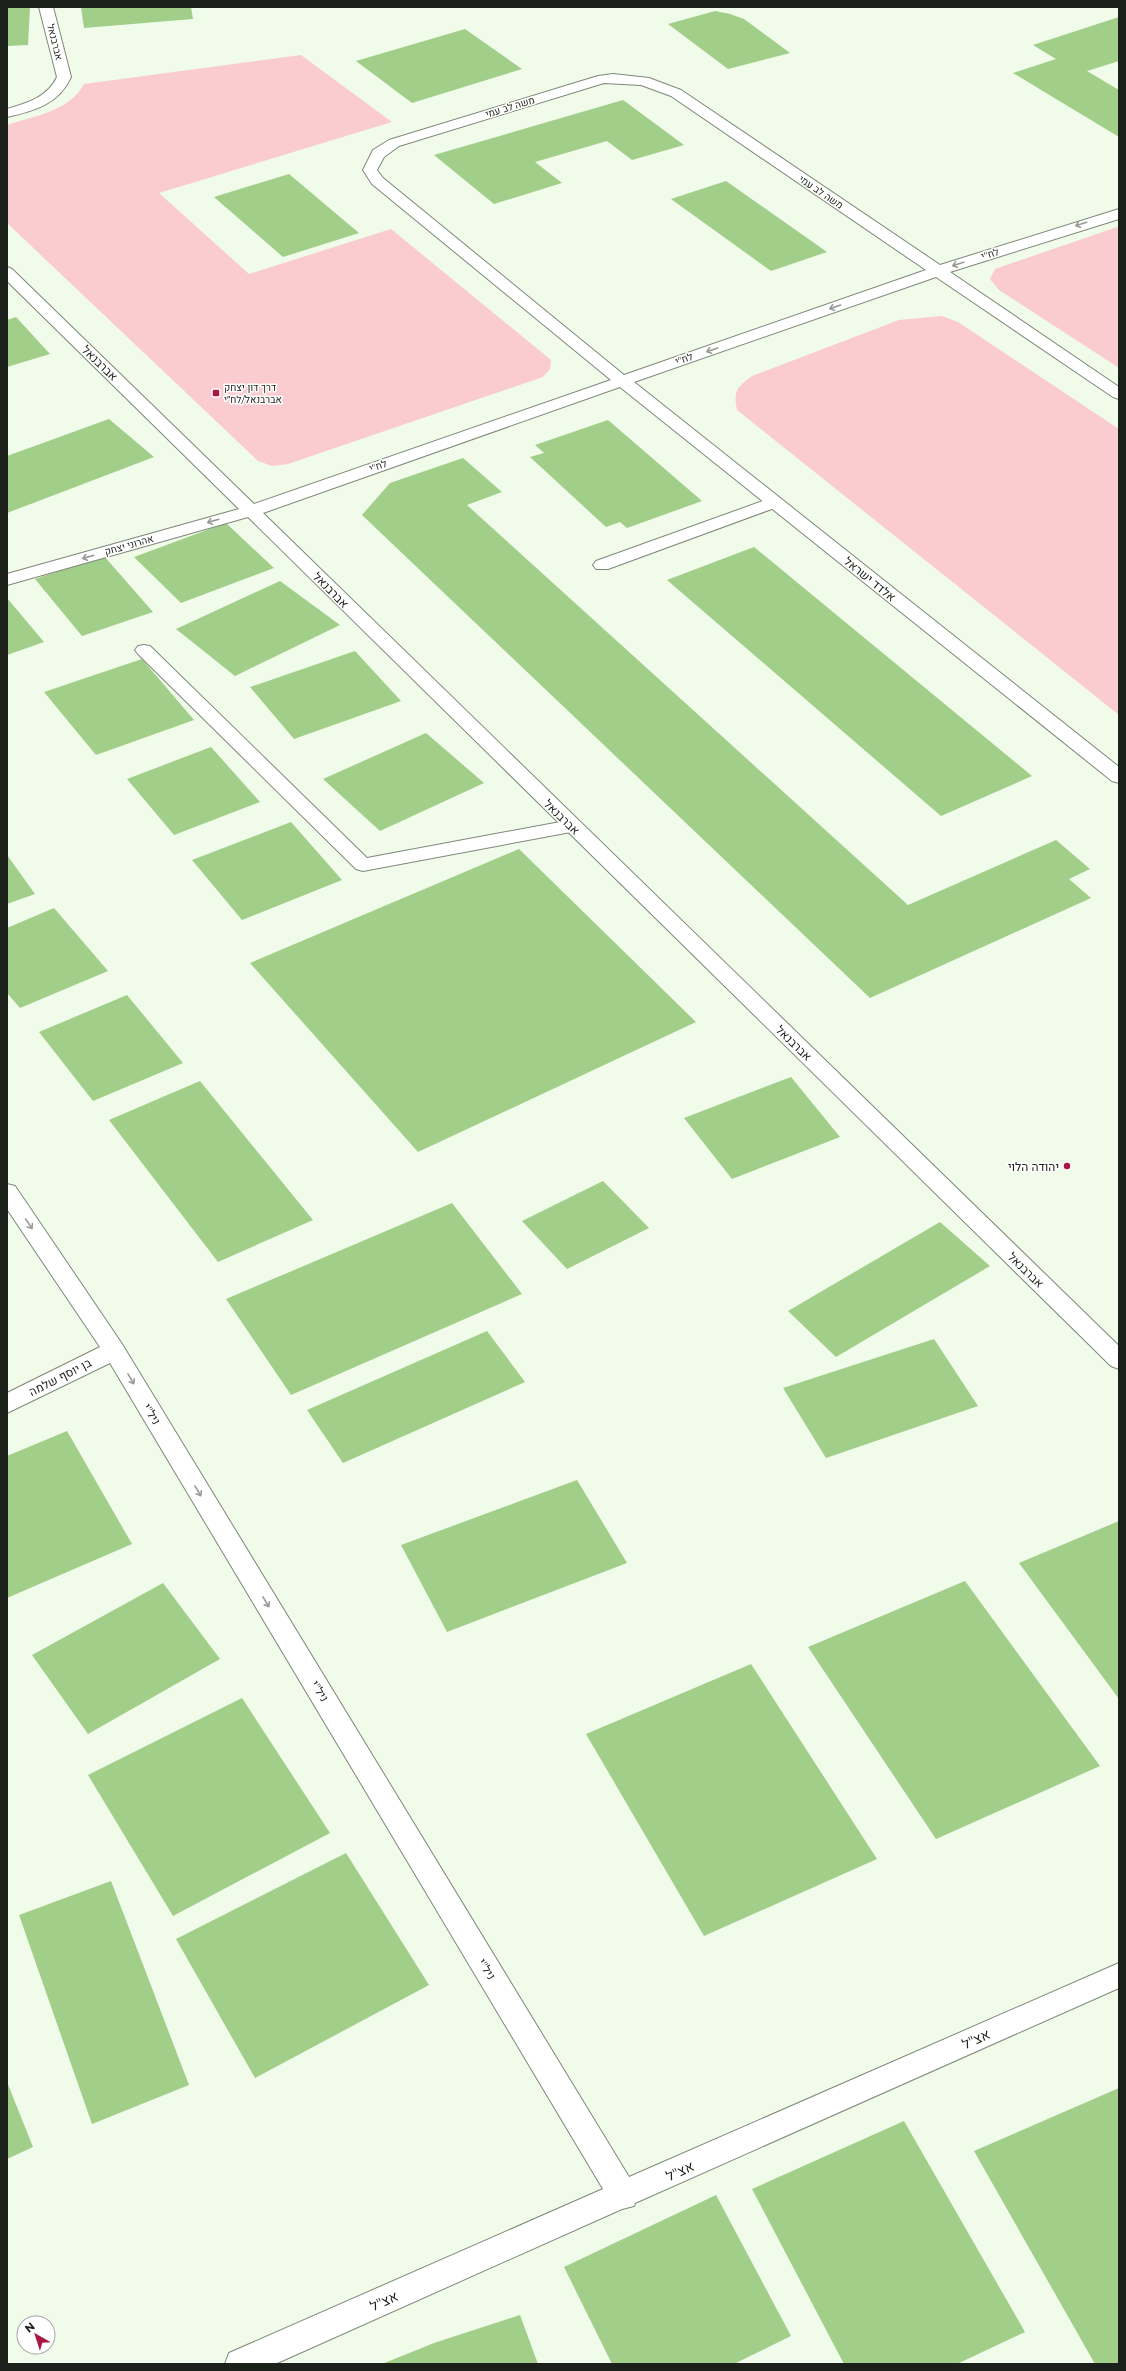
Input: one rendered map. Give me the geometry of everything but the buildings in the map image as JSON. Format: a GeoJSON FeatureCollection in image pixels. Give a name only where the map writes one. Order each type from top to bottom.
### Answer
{"type":"FeatureCollection","features":[{"type":"Feature","properties":{"kind":"street","name":"אברבנאל"},"geometry":{"type":"LineString","coordinates":[[7,113],[41,101],[53,95],[61,86],[64,77],[46,7]]}},
{"type":"Feature","properties":{"kind":"street","name":"משה לב עמי"},"geometry":{"type":"LineString","coordinates":[[622,381],[377,181],[370,170],[373,159],[380,151],[394,143],[597,80],[621,77],[640,79],[676,93],[937,271]]}},
{"type":"Feature","properties":{"kind":"street","name":"לח\"י"},"geometry":{"type":"LineString","coordinates":[[251,511],[937,271],[1089,222],[1119,214]]}},
{"type":"Feature","properties":{"kind":"street"},"geometry":{"type":"LineString","coordinates":[[937,271],[1119,394]]}},
{"type":"Feature","properties":{"kind":"street","name":"אברבנאל"},"geometry":{"type":"LineString","coordinates":[[7,272],[571,826],[1119,1360]]}},
{"type":"Feature","properties":{"kind":"street","name":"אלדד ישראל"},"geometry":{"type":"LineString","coordinates":[[622,381],[1119,777]]}},
{"type":"Feature","properties":{"kind":"street"},"geometry":{"type":"LineString","coordinates":[[602,565],[774,502]]}},
{"type":"Feature","properties":{"kind":"street","name":"אהרוני יצחק"},"geometry":{"type":"LineString","coordinates":[[7,580],[251,511]]}},
{"type":"Feature","properties":{"kind":"street"},"geometry":{"type":"LineString","coordinates":[[144,650],[363,865],[571,826]]}},
{"type":"Feature","properties":{"kind":"street","name":"ניל\"י"},"geometry":{"type":"LineString","coordinates":[[7,1192],[114,1350],[624,2196]]}},
{"type":"Feature","properties":{"kind":"street","name":"בן יוסף שלמה"},"geometry":{"type":"LineString","coordinates":[[7,1404],[114,1350]]}},
{"type":"Feature","properties":{"kind":"street","name":"אצ\"ל"},"geometry":{"type":"LineString","coordinates":[[240,2364],[624,2196],[1119,1975]]}},
{"type":"Feature","properties":{"kind":"shaded area"},"geometry":{"type":"Polygon","coordinates":[[[301,55],[392,122],[159,193],[249,274],[391,229],[551,360],[550,369],[543,377],[288,464],[272,466],[258,461],[7,223],[7,125],[40,115],[61,106],[70,101],[84,84],[301,55]]]}},
{"type":"Feature","properties":{"kind":"shaded area"},"geometry":{"type":"Polygon","coordinates":[[[1117,227],[1119,228],[1119,368],[999,290],[990,279],[995,269],[1117,227]]]}},
{"type":"Feature","properties":{"kind":"shaded area"},"geometry":{"type":"Polygon","coordinates":[[[942,316],[958,322],[1119,429],[1119,715],[737,410],[737,390],[752,376],[899,320],[942,316]]]}},
{"type":"Feature","properties":{"kind":"place","name":"דרך דון יצחק אברבנאל/לח״י"},"geometry":{"type":"Point","coordinates":[216,393]}},
{"type":"Feature","properties":{"kind":"place","name":"יהודה הלוי"},"geometry":{"type":"Point","coordinates":[1067,1166]}}]}
